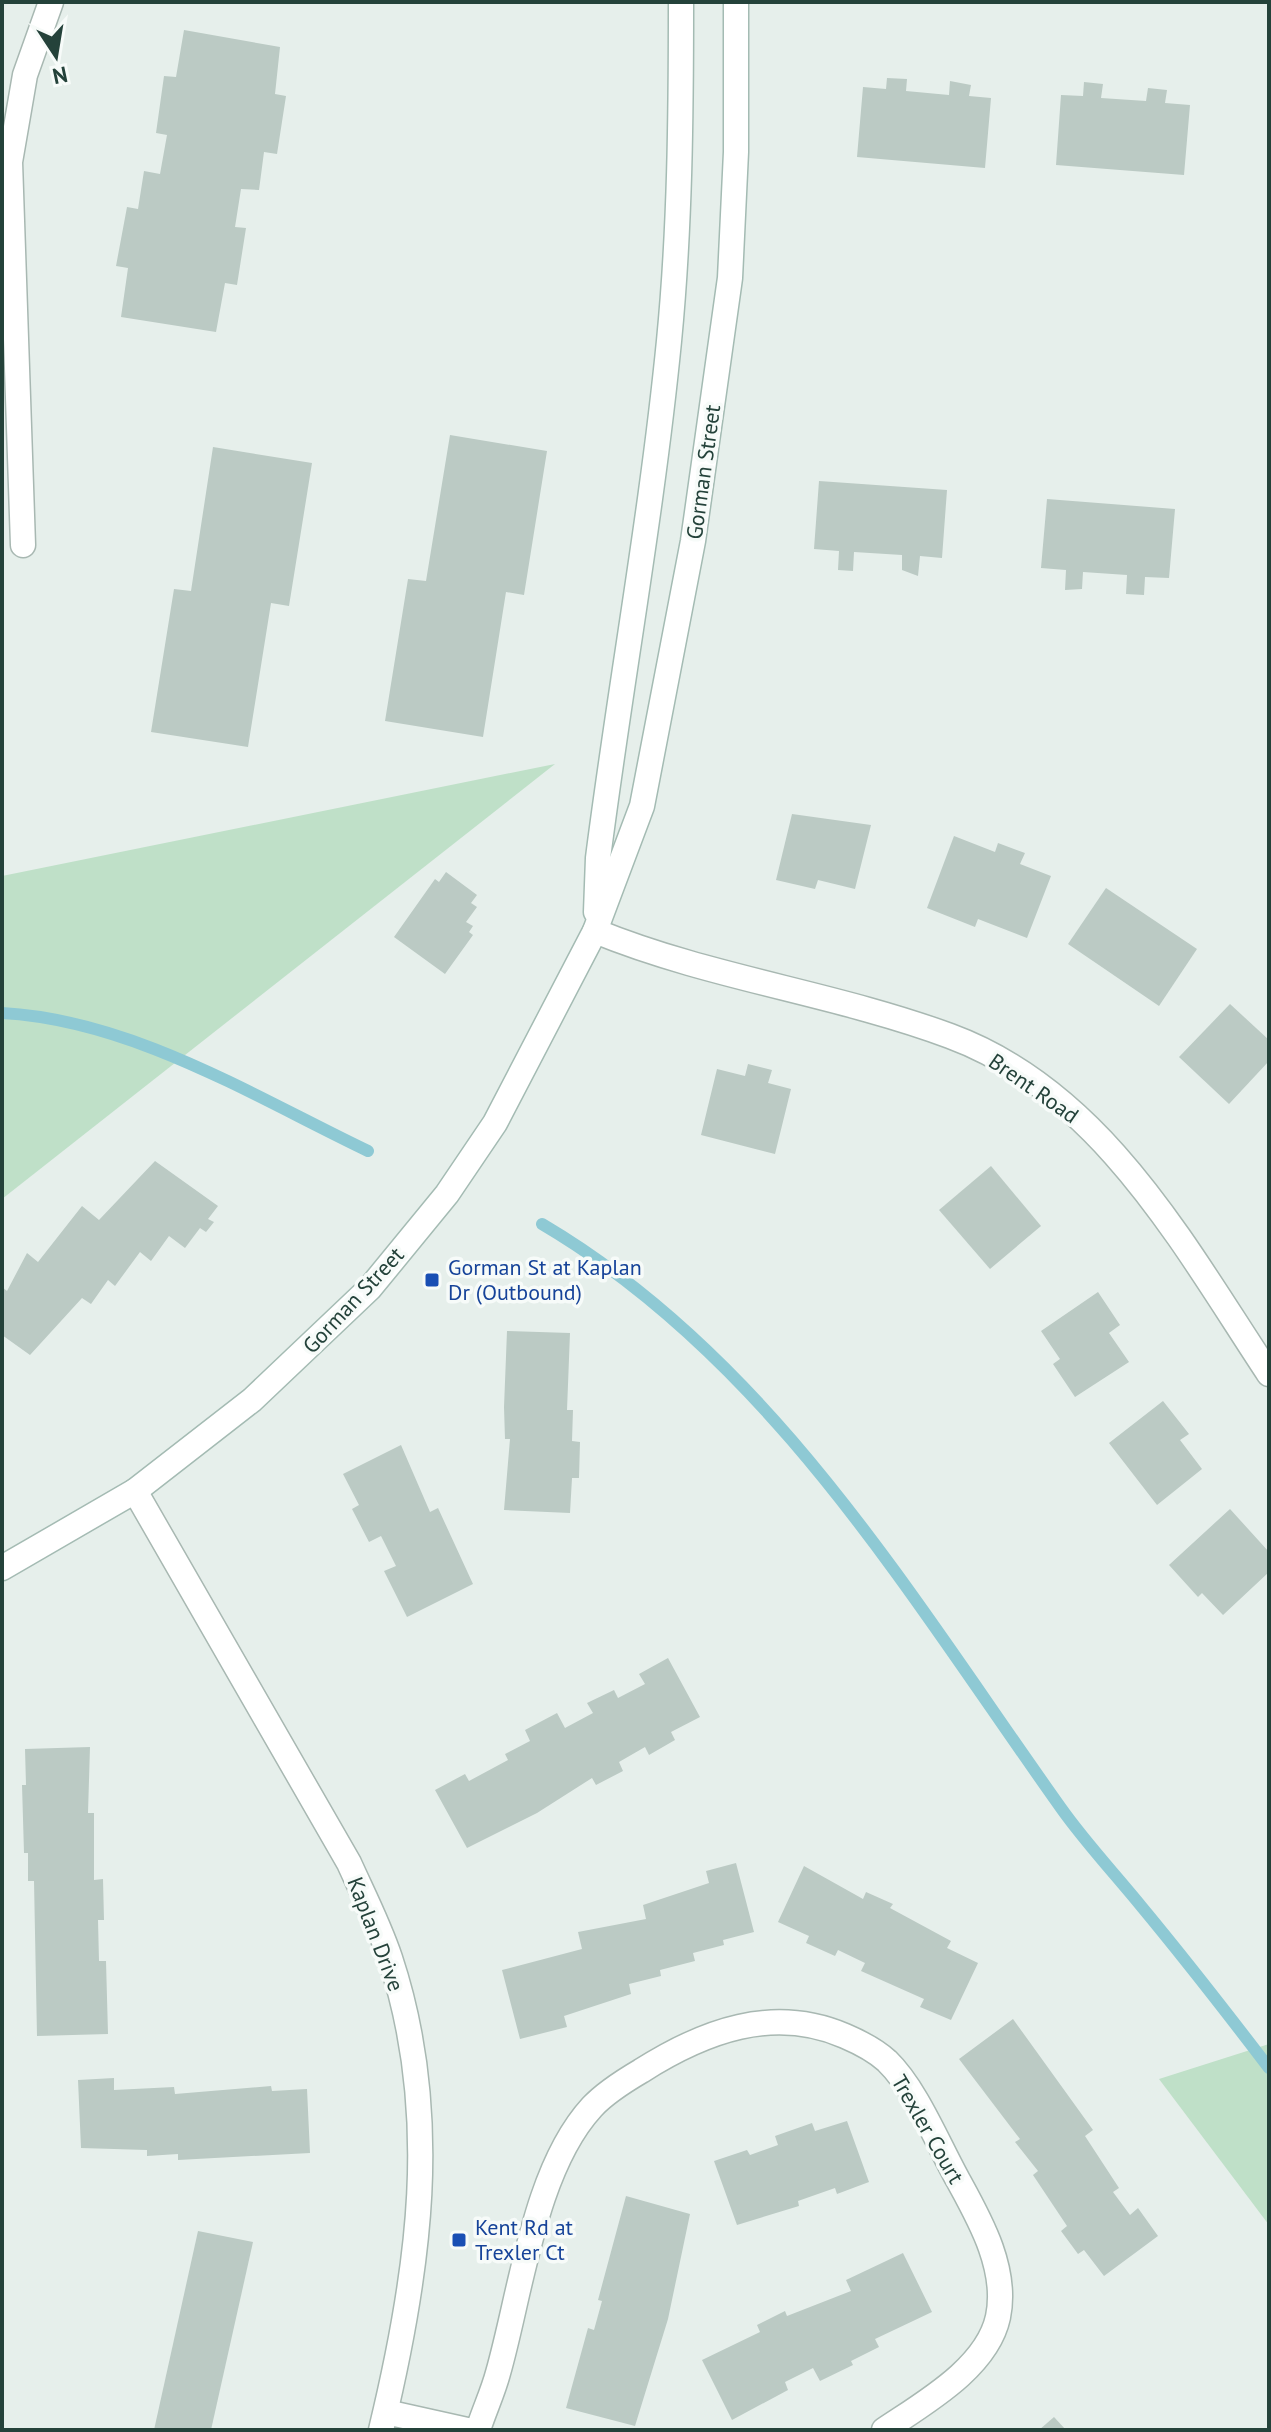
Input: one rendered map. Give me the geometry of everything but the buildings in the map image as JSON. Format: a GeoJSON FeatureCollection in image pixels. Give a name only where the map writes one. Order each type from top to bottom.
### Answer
{"type":"FeatureCollection","features":[{"type":"Feature","properties":{"kind":"street"},"geometry":{"type":"LineString","coordinates":[[23,545],[10,162],[25,75],[51,2]]}},
{"type":"Feature","properties":{"kind":"street","name":"Gorman Street"},"geometry":{"type":"LineString","coordinates":[[595,931],[599,845],[653,481],[669,339],[677,224],[681,2]]}},
{"type":"Feature","properties":{"kind":"street","name":"Gorman Street"},"geometry":{"type":"LineString","coordinates":[[2,1568],[135,1491],[296,1362],[370,1288],[447,1194],[495,1123],[595,931],[642,806],[693,541],[730,278],[736,152],[736,2]]}},
{"type":"Feature","properties":{"kind":"street","name":"Brent Road"},"geometry":{"type":"LineString","coordinates":[[595,931],[653,954],[908,1022],[1000,1059],[1084,1123],[1119,1158],[1161,1211],[1269,1374]]}},
{"type":"Feature","properties":{"kind":"street","name":"Kaplan Drive"},"geometry":{"type":"LineString","coordinates":[[135,1491],[349,1863],[374,1917],[399,1988],[412,2052],[422,2132],[420,2221],[384,2421]]}},
{"type":"Feature","properties":{"kind":"street","name":"Trexler Court"},"geometry":{"type":"LineString","coordinates":[[478,2430],[498,2375],[527,2249],[544,2196],[568,2143],[592,2107],[662,2057],[716,2032],[740,2025],[794,2020],[826,2028],[861,2043],[886,2060],[903,2082],[983,2226],[995,2261],[998,2318],[987,2340],[952,2381],[884,2430]]}},
{"type":"Feature","properties":{"kind":"street"},"geometry":{"type":"LineString","coordinates":[[384,2421],[467,2430]]}},
{"type":"Feature","properties":{"kind":"green space"},"geometry":{"type":"Polygon","coordinates":[[[555,764],[2,1199],[2,876],[555,764]]]}},
{"type":"Feature","properties":{"kind":"green space"},"geometry":{"type":"Polygon","coordinates":[[[1269,2044],[1269,2225],[1159,2079],[1269,2044]]]}},
{"type":"Feature","properties":{"kind":"waterway"},"geometry":{"type":"LineString","coordinates":[[2,1013],[50,1019],[145,1045],[236,1085],[368,1151]]}},
{"type":"Feature","properties":{"kind":"waterway"},"geometry":{"type":"LineString","coordinates":[[542,1224],[624,1279],[698,1342],[767,1412],[831,1487],[891,1566],[1070,1821],[1174,1946],[1269,2068]]}},
{"type":"Feature","properties":{"kind":"place","name":"Gorman St at Kaplan Dr (Outbound)"},"geometry":{"type":"Point","coordinates":[432,1280]}},
{"type":"Feature","properties":{"kind":"place","name":"Kent Rd at Trexler Ct"},"geometry":{"type":"Point","coordinates":[459,2240]}}]}
